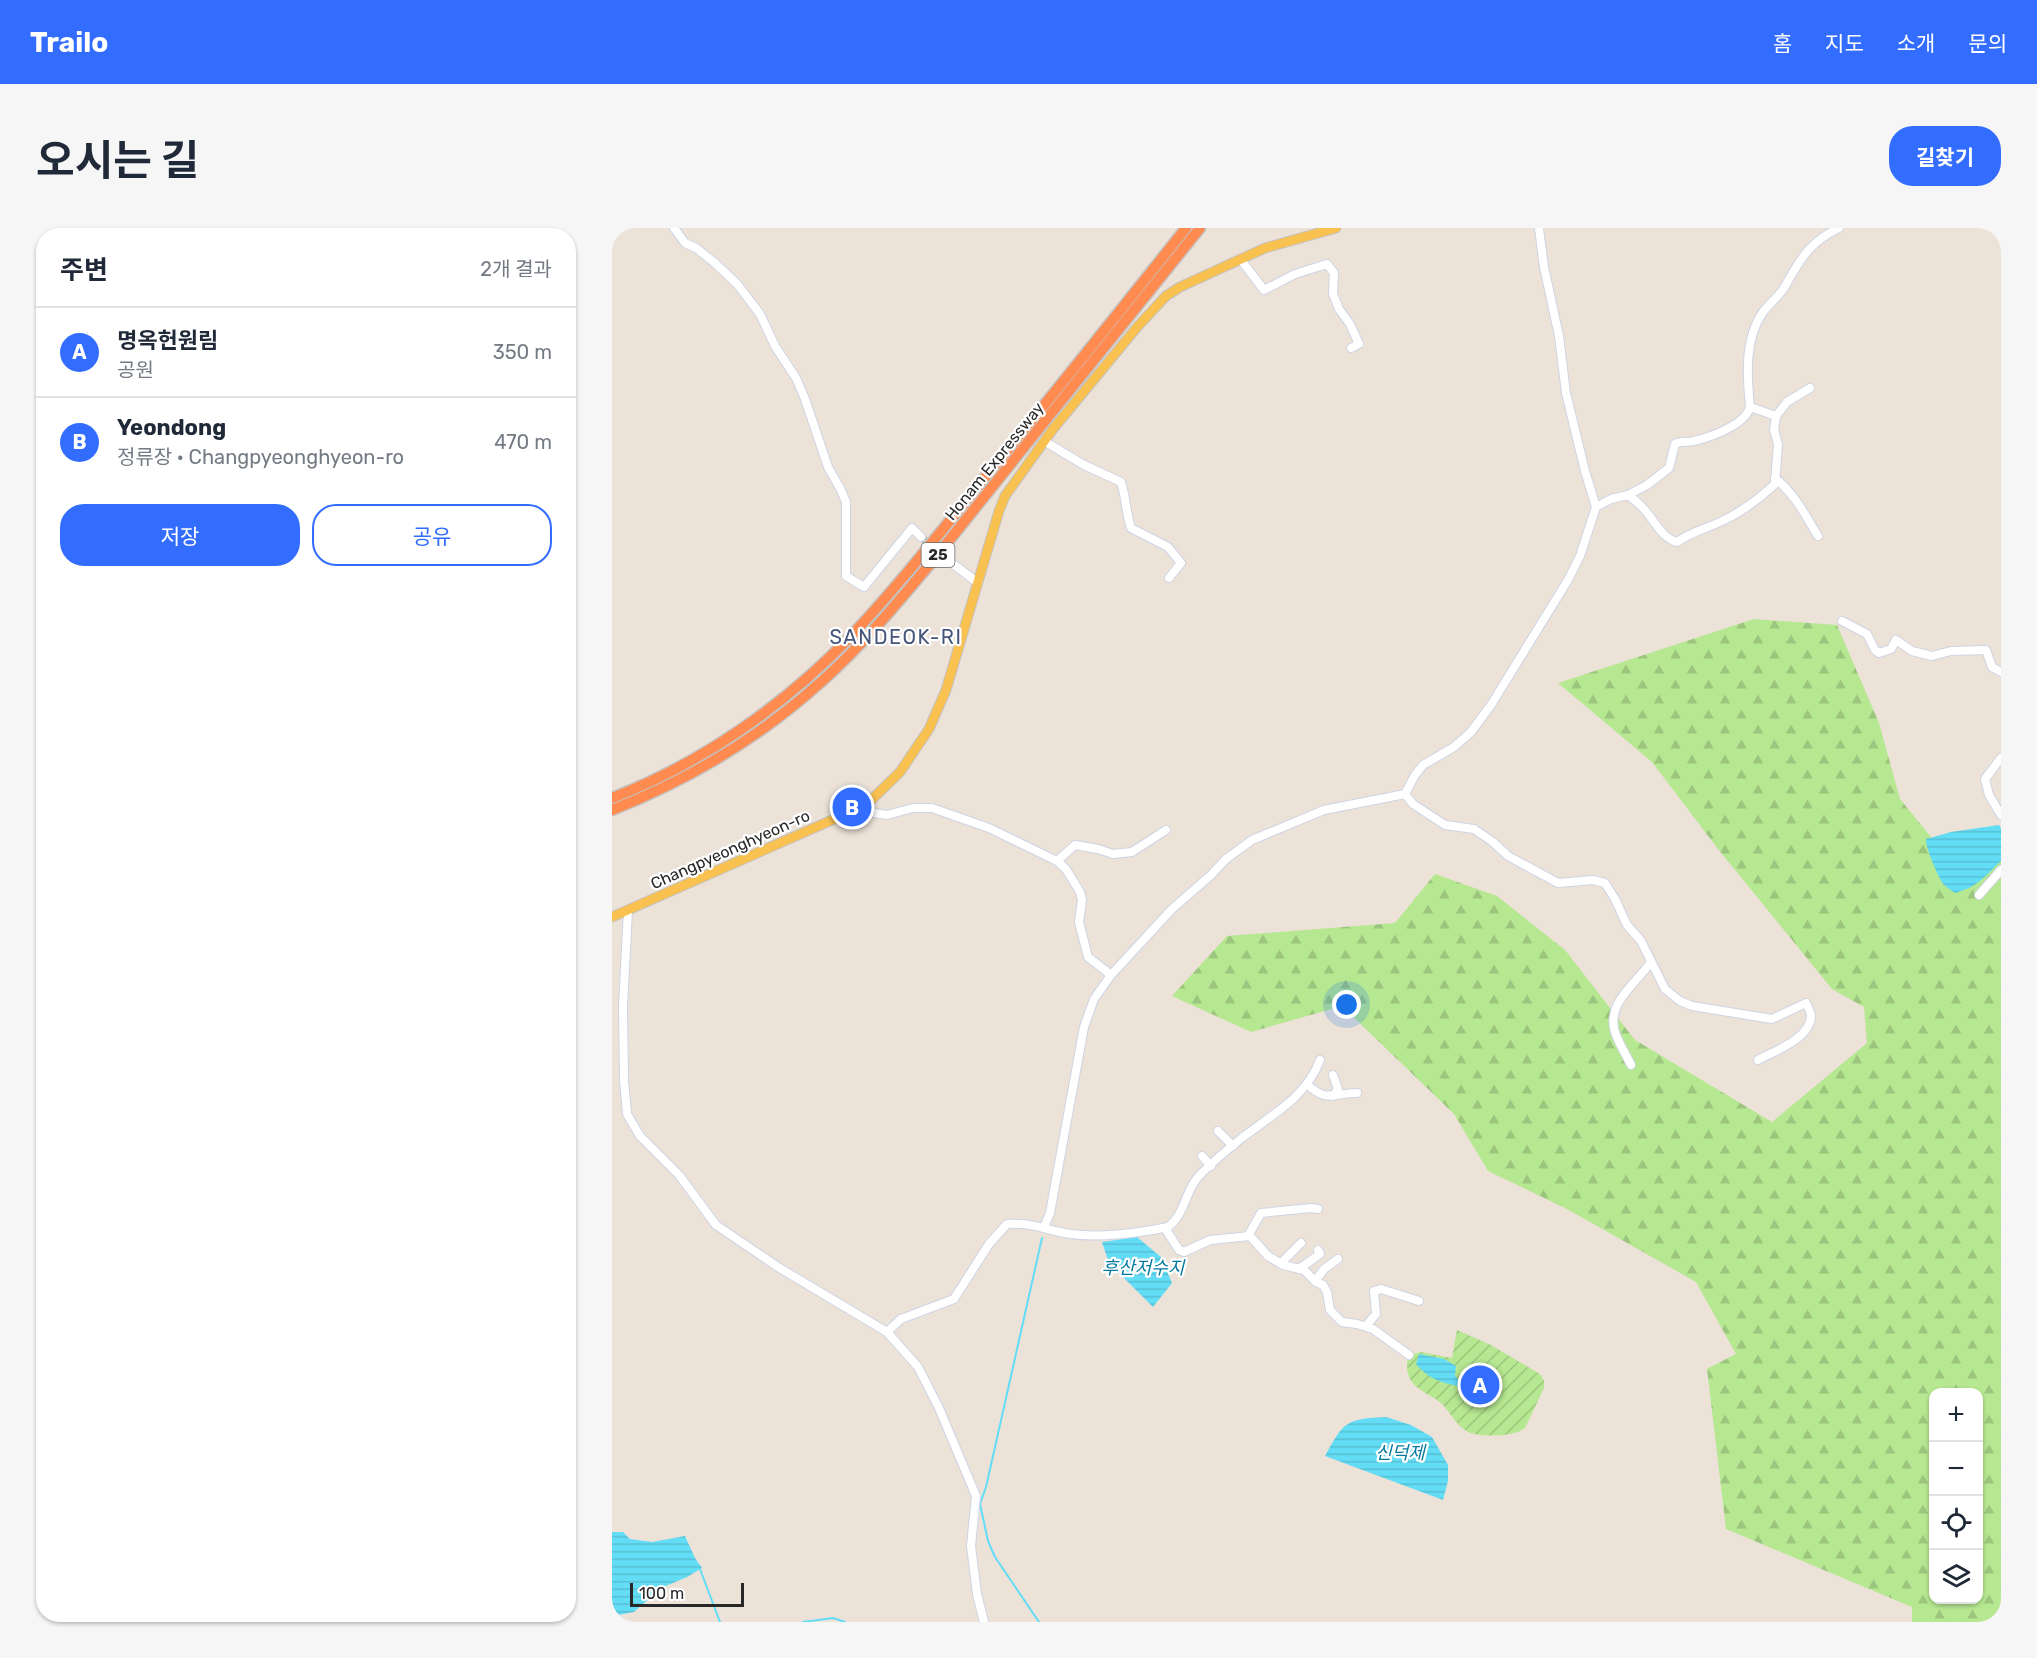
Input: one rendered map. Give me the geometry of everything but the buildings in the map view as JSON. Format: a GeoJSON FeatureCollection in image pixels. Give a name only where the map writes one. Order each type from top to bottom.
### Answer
{"type":"FeatureCollection","features":[{"type":"Feature","properties":{"kind":"highway","name":"Honam Expressway"},"geometry":{"type":"LineString","coordinates":[[612,798],[664,775],[769,710],[850,638],[920,557],[1186,228]]}},
{"type":"Feature","properties":{"kind":"highway","name":"Honam Expressway"},"geometry":{"type":"LineString","coordinates":[[612,810],[675,783],[744,741],[777,719],[851,653],[935,558],[1200,228]]}},
{"type":"Feature","properties":{"kind":"main road","name":"Changpyeonghyeon-ro"},"geometry":{"type":"LineString","coordinates":[[612,918],[866,805],[906,766],[929,729],[946,690],[999,511],[1005,496],[1044,441],[1138,326],[1166,296],[1180,287],[1265,248],[1336,228]]}},
{"type":"Feature","properties":{"kind":"street"},"geometry":{"type":"LineString","coordinates":[[674,228],[685,243],[696,248],[715,263],[738,285],[760,314],[775,346],[796,378],[828,467],[842,490],[846,502],[846,576],[864,587],[912,528],[921,537]]}},
{"type":"Feature","properties":{"kind":"street"},"geometry":{"type":"LineString","coordinates":[[1405,794],[1415,775],[1424,765],[1454,747],[1471,732],[1491,705],[1568,580],[1580,556],[1596,507],[1566,393],[1559,336],[1544,267],[1539,228]]}},
{"type":"Feature","properties":{"kind":"street"},"geometry":{"type":"LineString","coordinates":[[1596,507],[1647,485],[1669,468],[1675,444],[1682,440],[1692,442],[1725,430],[1737,424],[1749,412],[1746,370],[1753,334],[1762,313],[1782,291],[1797,263],[1810,247],[1839,228]]}},
{"type":"Feature","properties":{"kind":"street"},"geometry":{"type":"LineString","coordinates":[[1241,260],[1264,290],[1295,274],[1327,264],[1334,273],[1333,294],[1359,344],[1351,348]]}},
{"type":"Feature","properties":{"kind":"street"},"geometry":{"type":"LineString","coordinates":[[1628,495],[1644,508],[1671,541],[1677,542],[1690,533],[1718,523],[1752,506],[1775,484],[1778,444],[1774,430],[1776,416],[1787,402],[1810,388]]}},
{"type":"Feature","properties":{"kind":"street"},"geometry":{"type":"LineString","coordinates":[[1750,407],[1776,416]]}},
{"type":"Feature","properties":{"kind":"street"},"geometry":{"type":"LineString","coordinates":[[1044,441],[1084,465],[1121,482],[1126,497],[1126,514],[1131,528],[1168,547],[1181,563],[1169,578]]}},
{"type":"Feature","properties":{"kind":"street"},"geometry":{"type":"LineString","coordinates":[[1775,478],[1797,499],[1818,536]]}},
{"type":"Feature","properties":{"kind":"street"},"geometry":{"type":"LineString","coordinates":[[948,560],[978,583]]}},
{"type":"Feature","properties":{"kind":"street"},"geometry":{"type":"LineString","coordinates":[[1842,621],[1867,634],[1879,653],[1891,649],[1896,640],[1912,651],[1932,656],[1951,651],[1986,650],[1992,667],[2001,672]]}},
{"type":"Feature","properties":{"kind":"street"},"geometry":{"type":"LineString","coordinates":[[2001,758],[1985,779],[1989,795],[2001,815]]}},
{"type":"Feature","properties":{"kind":"street"},"geometry":{"type":"LineString","coordinates":[[1405,794],[1413,804],[1445,825],[1474,829],[1508,856],[1558,883],[1593,880],[1605,883],[1615,898],[1627,925],[1641,941],[1665,989],[1680,1001],[1692,1006],[1772,1018],[1806,1003],[1811,1014],[1808,1026],[1797,1038],[1758,1060]]}},
{"type":"Feature","properties":{"kind":"street"},"geometry":{"type":"LineString","coordinates":[[1044,1227],[1050,1213],[1084,1027],[1094,999],[1111,975],[1172,909],[1226,859],[1252,840],[1324,810],[1405,794]]}},
{"type":"Feature","properties":{"kind":"street"},"geometry":{"type":"LineString","coordinates":[[866,805],[873,813],[887,815],[913,808],[932,808],[989,828],[1057,861],[1066,869],[1080,892],[1082,900],[1079,922],[1088,957],[1111,975]]}},
{"type":"Feature","properties":{"kind":"street"},"geometry":{"type":"LineString","coordinates":[[1057,861],[1075,845],[1113,854],[1132,852],[1166,830]]}},
{"type":"Feature","properties":{"kind":"street"},"geometry":{"type":"LineString","coordinates":[[1978,895],[2001,870]]}},
{"type":"Feature","properties":{"kind":"street"},"geometry":{"type":"LineString","coordinates":[[628,910],[623,1007],[627,1114],[640,1136],[679,1174],[716,1225],[778,1267],[887,1332],[918,1367],[939,1408],[976,1496],[971,1546],[977,1594],[984,1622]]}},
{"type":"Feature","properties":{"kind":"street"},"geometry":{"type":"LineString","coordinates":[[1632,1065],[1616,1035],[1612,1018],[1617,1002],[1639,979],[1651,962]]}},
{"type":"Feature","properties":{"kind":"street"},"geometry":{"type":"LineString","coordinates":[[887,1332],[901,1320],[954,1299],[989,1244],[1007,1224],[1017,1223],[1069,1234],[1093,1236],[1165,1228],[1176,1222],[1185,1198],[1197,1178],[1233,1146],[1286,1105],[1307,1084],[1316,1072],[1320,1060]]}},
{"type":"Feature","properties":{"kind":"street"},"geometry":{"type":"LineString","coordinates":[[1333,1075],[1338,1089],[1333,1096]]}},
{"type":"Feature","properties":{"kind":"street"},"geometry":{"type":"LineString","coordinates":[[1307,1084],[1315,1092],[1326,1097],[1357,1093]]}},
{"type":"Feature","properties":{"kind":"street"},"geometry":{"type":"LineString","coordinates":[[1218,1131],[1233,1146]]}},
{"type":"Feature","properties":{"kind":"street"},"geometry":{"type":"LineString","coordinates":[[1202,1156],[1211,1166]]}},
{"type":"Feature","properties":{"kind":"street"},"geometry":{"type":"LineString","coordinates":[[1248,1236],[1261,1213],[1318,1209]]}},
{"type":"Feature","properties":{"kind":"street"},"geometry":{"type":"LineString","coordinates":[[1165,1228],[1179,1250],[1184,1252],[1210,1240],[1250,1236],[1268,1256],[1281,1263],[1304,1270],[1315,1281],[1323,1285],[1327,1292],[1330,1310],[1342,1322],[1373,1329],[1409,1355]]}},
{"type":"Feature","properties":{"kind":"street"},"geometry":{"type":"LineString","coordinates":[[1281,1263],[1301,1243]]}},
{"type":"Feature","properties":{"kind":"street"},"geometry":{"type":"LineString","coordinates":[[1299,1269],[1320,1254],[1318,1250]]}},
{"type":"Feature","properties":{"kind":"street"},"geometry":{"type":"LineString","coordinates":[[1315,1281],[1324,1269],[1338,1259]]}},
{"type":"Feature","properties":{"kind":"street"},"geometry":{"type":"LineString","coordinates":[[1366,1326],[1376,1314],[1374,1291],[1381,1289],[1419,1301]]}},
{"type":"Feature","properties":{"kind":"green space"},"geometry":{"type":"Polygon","coordinates":[[[1754,619],[1837,625],[1879,723],[1900,799],[1962,875],[2001,836],[2001,1622],[1912,1622],[1912,1607],[1726,1529],[1707,1369],[1736,1354],[1696,1282],[1567,1209],[1488,1171],[1454,1114],[1342,1006],[1251,1032],[1172,996],[1227,936],[1395,923],[1435,874],[1497,896],[1565,950],[1635,1040],[1772,1122],[1867,1043],[1864,1007],[1832,989],[1718,849],[1652,762],[1558,683],[1754,619]]]}},
{"type":"Feature","properties":{"kind":"green space"},"geometry":{"type":"Polygon","coordinates":[[[1457,1330],[1491,1345],[1540,1374],[1544,1381],[1544,1388],[1525,1428],[1514,1433],[1499,1435],[1483,1435],[1466,1431],[1442,1404],[1412,1382],[1407,1368],[1409,1355],[1421,1352],[1452,1358],[1457,1330]]]}},
{"type":"Feature","properties":{"kind":"water"},"geometry":{"type":"Polygon","coordinates":[[[1999,825],[2001,828],[2001,861],[1980,881],[1963,890],[1955,893],[1943,884],[1930,855],[1926,839],[1951,832],[1999,825]]]}},
{"type":"Feature","properties":{"kind":"water","name":"후산저수지"},"geometry":{"type":"Polygon","coordinates":[[[1137,1237],[1161,1257],[1172,1283],[1153,1307],[1109,1263],[1102,1242],[1137,1237]]]}},
{"type":"Feature","properties":{"kind":"water"},"geometry":{"type":"Polygon","coordinates":[[[1419,1354],[1444,1359],[1456,1366],[1455,1376],[1458,1379],[1458,1386],[1440,1381],[1426,1373],[1416,1364],[1419,1354]]]}},
{"type":"Feature","properties":{"kind":"water","name":"신덕제"},"geometry":{"type":"Polygon","coordinates":[[[1386,1417],[1411,1425],[1432,1437],[1448,1465],[1448,1481],[1443,1500],[1325,1456],[1337,1435],[1348,1424],[1362,1419],[1386,1417]]]}},
{"type":"Feature","properties":{"kind":"water"},"geometry":{"type":"Polygon","coordinates":[[[612,1532],[623,1532],[630,1539],[652,1542],[685,1536],[702,1568],[661,1588],[634,1612],[612,1616],[612,1532]]]}},
{"type":"Feature","properties":{"kind":"waterway"},"geometry":{"type":"LineString","coordinates":[[1039,1622],[995,1557],[988,1541],[980,1504],[986,1487],[1042,1238]]}},
{"type":"Feature","properties":{"kind":"waterway"},"geometry":{"type":"LineString","coordinates":[[700,1569],[720,1622]]}},
{"type":"Feature","properties":{"kind":"waterway"},"geometry":{"type":"LineString","coordinates":[[803,1622],[833,1618],[845,1622]]}},
{"type":"Feature","properties":{"kind":"tunnel"},"geometry":{"type":"LineString","coordinates":[[921,537],[948,560]]}},
{"type":"Feature","properties":{"kind":"place","name":"Yeondong"},"geometry":{"type":"Point","coordinates":[852,807]}},
{"type":"Feature","properties":{"kind":"place","name":"명옥헌원림"},"geometry":{"type":"Point","coordinates":[1480,1385]}},
{"type":"Feature","properties":{"kind":"district","name":"SANDEOK-RI"},"geometry":{"type":"Point","coordinates":[896,637]}}]}
